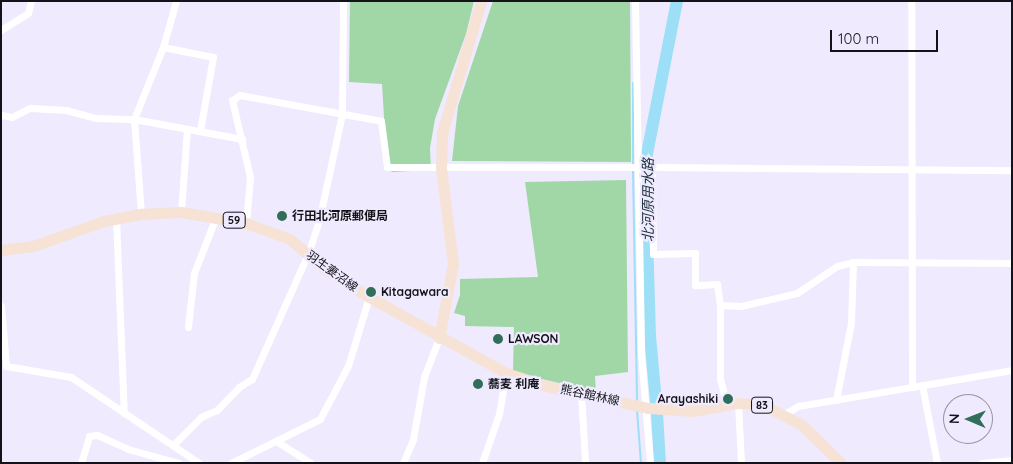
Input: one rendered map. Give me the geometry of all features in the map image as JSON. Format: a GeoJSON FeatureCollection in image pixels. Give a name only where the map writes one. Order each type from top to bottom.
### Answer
{"type":"FeatureCollection","features":[{"type":"Feature","properties":{"kind":"main road"},"geometry":{"type":"LineString","coordinates":[[439,338],[452,264],[441,168],[445,115],[481,1]]}},
{"type":"Feature","properties":{"kind":"main road","name":"羽生妻沼線"},"geometry":{"type":"LineString","coordinates":[[1,250],[33,246],[116,218],[141,214],[181,212],[246,223],[281,234],[369,298],[439,338]]}},
{"type":"Feature","properties":{"kind":"main road","name":"熊谷館林線"},"geometry":{"type":"LineString","coordinates":[[439,338],[506,373],[581,393],[648,408],[693,411],[732,404]]}},
{"type":"Feature","properties":{"kind":"main road","name":"83"},"geometry":{"type":"LineString","coordinates":[[732,404],[764,405],[786,413],[841,463]]}},
{"type":"Feature","properties":{"kind":"street"},"geometry":{"type":"LineString","coordinates":[[1,30],[28,13],[31,1]]}},
{"type":"Feature","properties":{"kind":"street"},"geometry":{"type":"LineString","coordinates":[[141,214],[134,119],[163,47],[176,1]]}},
{"type":"Feature","properties":{"kind":"street"},"geometry":{"type":"LineString","coordinates":[[173,445],[201,417],[217,410],[239,387],[252,379],[308,254],[320,216],[342,114],[343,1]]}},
{"type":"Feature","properties":{"kind":"street"},"geometry":{"type":"LineString","coordinates":[[635,1],[636,167],[641,353],[648,408],[650,463]]}},
{"type":"Feature","properties":{"kind":"street"},"geometry":{"type":"LineString","coordinates":[[911,1],[912,170],[910,263],[912,387]]}},
{"type":"Feature","properties":{"kind":"street"},"geometry":{"type":"LineString","coordinates":[[163,47],[213,57],[200,131]]}},
{"type":"Feature","properties":{"kind":"street"},"geometry":{"type":"LineString","coordinates":[[246,223],[250,177],[232,100],[240,95],[381,121],[387,167],[636,167]]}},
{"type":"Feature","properties":{"kind":"street"},"geometry":{"type":"LineString","coordinates":[[1,115],[12,116],[30,108],[66,110],[96,118],[134,119],[242,139]]}},
{"type":"Feature","properties":{"kind":"street"},"geometry":{"type":"LineString","coordinates":[[181,212],[187,129]]}},
{"type":"Feature","properties":{"kind":"street"},"geometry":{"type":"LineString","coordinates":[[741,463],[732,404],[720,379],[720,305],[717,284],[695,285],[695,253],[654,254],[652,167],[1012,170]]}},
{"type":"Feature","properties":{"kind":"street"},"geometry":{"type":"LineString","coordinates":[[188,327],[194,274],[216,217]]}},
{"type":"Feature","properties":{"kind":"street"},"geometry":{"type":"LineString","coordinates":[[116,218],[124,413]]}},
{"type":"Feature","properties":{"kind":"street"},"geometry":{"type":"LineString","coordinates":[[720,305],[741,306],[797,293],[837,266],[853,262],[1012,263]]}},
{"type":"Feature","properties":{"kind":"street"},"geometry":{"type":"LineString","coordinates":[[836,400],[850,323],[853,262]]}},
{"type":"Feature","properties":{"kind":"street"},"geometry":{"type":"LineString","coordinates":[[232,463],[320,419],[348,366],[369,298]]}},
{"type":"Feature","properties":{"kind":"street"},"geometry":{"type":"LineString","coordinates":[[1,306],[6,366],[71,377],[199,463]]}},
{"type":"Feature","properties":{"kind":"street"},"geometry":{"type":"LineString","coordinates":[[404,463],[413,439],[424,377],[439,338]]}},
{"type":"Feature","properties":{"kind":"street"},"geometry":{"type":"LineString","coordinates":[[786,413],[798,406],[1012,370]]}},
{"type":"Feature","properties":{"kind":"street"},"geometry":{"type":"LineString","coordinates":[[482,463],[499,414],[506,373]]}},
{"type":"Feature","properties":{"kind":"street"},"geometry":{"type":"LineString","coordinates":[[922,385],[937,463]]}},
{"type":"Feature","properties":{"kind":"street"},"geometry":{"type":"LineString","coordinates":[[581,393],[585,463]]}},
{"type":"Feature","properties":{"kind":"street"},"geometry":{"type":"LineString","coordinates":[[81,463],[89,436],[96,435],[128,449],[178,463]]}},
{"type":"Feature","properties":{"kind":"street"},"geometry":{"type":"LineString","coordinates":[[276,440],[311,463]]}},
{"type":"Feature","properties":{"kind":"street"},"geometry":{"type":"LineString","coordinates":[[982,463],[1012,460]]}},
{"type":"Feature","properties":{"kind":"green space"},"geometry":{"type":"Polygon","coordinates":[[[350,1],[474,1],[466,34],[435,119],[430,148],[431,170],[392,172],[387,167],[382,84],[349,82],[350,1]]]}},
{"type":"Feature","properties":{"kind":"green space"},"geometry":{"type":"Polygon","coordinates":[[[493,1],[630,1],[631,162],[452,161],[458,106],[493,1]]]}},
{"type":"Feature","properties":{"kind":"green space"},"geometry":{"type":"Polygon","coordinates":[[[626,180],[628,372],[595,376],[596,392],[513,372],[514,327],[465,326],[465,316],[454,313],[460,295],[460,279],[538,277],[525,182],[626,180]]]}},
{"type":"Feature","properties":{"kind":"waterway","name":"北河原用水路"},"geometry":{"type":"LineString","coordinates":[[656,402],[650,336],[645,164],[677,1]]}},
{"type":"Feature","properties":{"kind":"waterway"},"geometry":{"type":"LineString","coordinates":[[633,83],[633,166]]}},
{"type":"Feature","properties":{"kind":"waterway"},"geometry":{"type":"LineString","coordinates":[[633,170],[637,400]]}},
{"type":"Feature","properties":{"kind":"waterway"},"geometry":{"type":"LineString","coordinates":[[637,410],[641,463]]}},
{"type":"Feature","properties":{"kind":"waterway","name":"北河原用水路"},"geometry":{"type":"LineString","coordinates":[[657,413],[660,463]]}},
{"type":"Feature","properties":{"kind":"place","name":"行田北河原郵便局"},"geometry":{"type":"Point","coordinates":[282,216]}},
{"type":"Feature","properties":{"kind":"place","name":"Kitagawara"},"geometry":{"type":"Point","coordinates":[371,292]}},
{"type":"Feature","properties":{"kind":"place","name":"LAWSON"},"geometry":{"type":"Point","coordinates":[498,339]}},
{"type":"Feature","properties":{"kind":"place","name":"蕎麦 利庵"},"geometry":{"type":"Point","coordinates":[478,384]}},
{"type":"Feature","properties":{"kind":"place","name":"Arayashiki"},"geometry":{"type":"Point","coordinates":[728,399]}}]}
